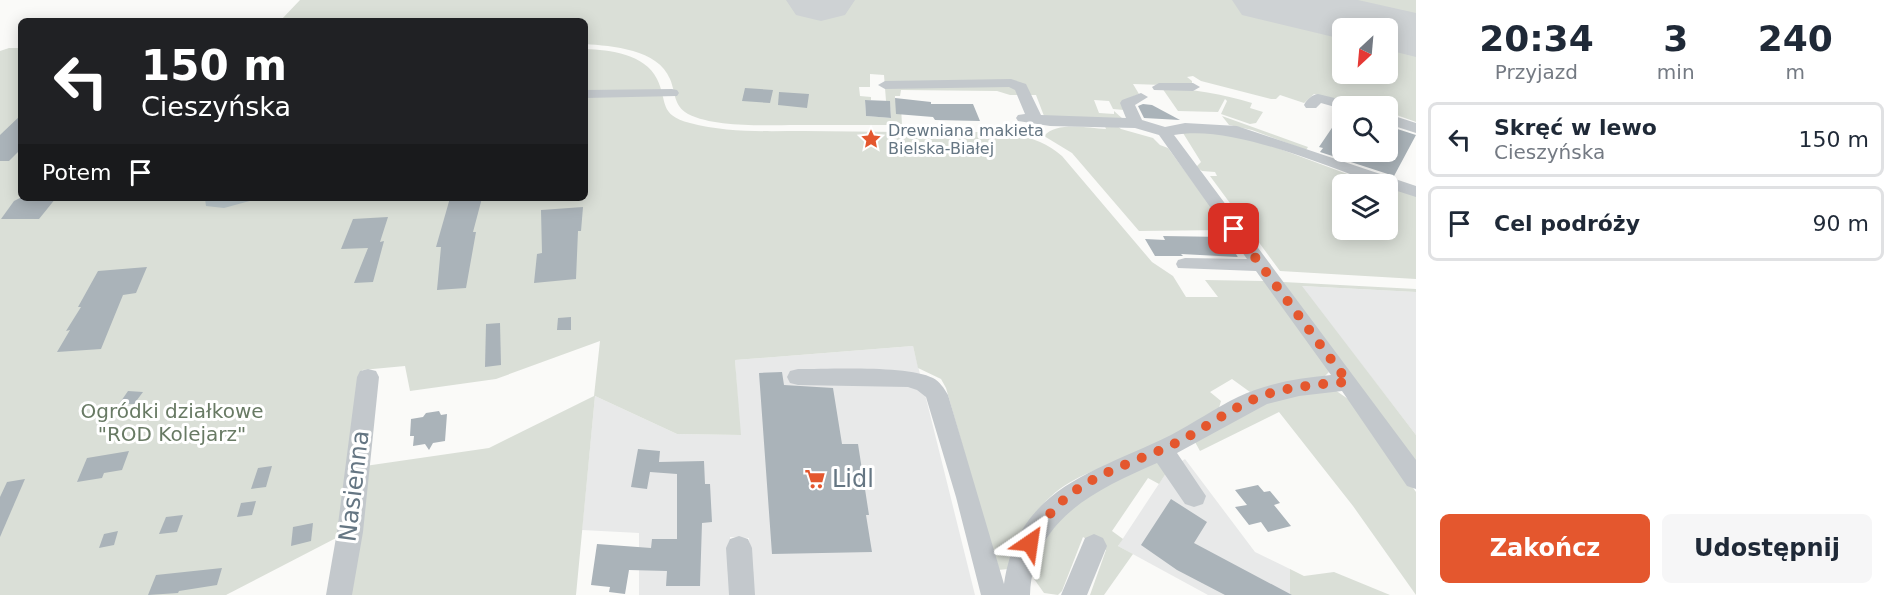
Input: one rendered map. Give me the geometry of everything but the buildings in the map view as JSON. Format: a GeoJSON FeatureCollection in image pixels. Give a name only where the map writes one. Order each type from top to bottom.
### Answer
{"type":"FeatureCollection","features":[{"type":"Feature","properties":{"kind":"street"},"geometry":{"type":"LineString","coordinates":[[885,85],[1011,83],[1021,87],[1029,118],[1050,121],[1126,115],[1164,132],[1348,382],[1416,479]]}},
{"type":"Feature","properties":{"kind":"street"},"geometry":{"type":"LineString","coordinates":[[1159,87],[1192,87]]}},
{"type":"Feature","properties":{"kind":"street"},"geometry":{"type":"LineString","coordinates":[[588,94],[672,93]]}},
{"type":"Feature","properties":{"kind":"street"},"geometry":{"type":"LineString","coordinates":[[1126,115],[1127,104],[1140,97]]}},
{"type":"Feature","properties":{"kind":"street"},"geometry":{"type":"LineString","coordinates":[[1311,105],[1318,98],[1332,102]]}},
{"type":"Feature","properties":{"kind":"street"},"geometry":{"type":"LineString","coordinates":[[1398,122],[1416,128]]}},
{"type":"Feature","properties":{"kind":"street"},"geometry":{"type":"LineString","coordinates":[[1164,132],[1185,128],[1238,131],[1416,192]]}},
{"type":"Feature","properties":{"kind":"street"},"geometry":{"type":"LineString","coordinates":[[1185,264],[1260,265]]}},
{"type":"Feature","properties":{"kind":"street","name":"Nasienna"},"geometry":{"type":"LineString","coordinates":[[339,595],[350,532],[368,377]]}},
{"type":"Feature","properties":{"kind":"street"},"geometry":{"type":"LineString","coordinates":[[798,377],[908,379],[921,381],[932,387],[937,395],[968,497],[991,588],[1015,593],[1030,543],[1047,516],[1058,504],[1092,481],[1170,446],[1251,401],[1270,393],[1348,382]]}},
{"type":"Feature","properties":{"kind":"street"},"geometry":{"type":"LineString","coordinates":[[1170,446],[1194,496]]}},
{"type":"Feature","properties":{"kind":"street"},"geometry":{"type":"LineString","coordinates":[[1074,595],[1094,546]]}},
{"type":"Feature","properties":{"kind":"street"},"geometry":{"type":"LineString","coordinates":[[740,548],[742,595]]}},
{"type":"Feature","properties":{"kind":"shaded area"},"geometry":{"type":"Polygon","coordinates":[[[205,201],[250,201],[224,208],[206,206],[205,201]]]}},
{"type":"Feature","properties":{"kind":"shaded area"},"geometry":{"type":"Polygon","coordinates":[[[1301,286],[1416,292],[1416,435],[1301,286]]]}},
{"type":"Feature","properties":{"kind":"shaded area"},"geometry":{"type":"Polygon","coordinates":[[[913,346],[975,595],[753,595],[749,538],[730,537],[732,595],[639,595],[639,533],[582,530],[595,396],[677,434],[740,435],[735,360],[913,346]]]}},
{"type":"Feature","properties":{"kind":"shaded area"},"geometry":{"type":"Polygon","coordinates":[[[1185,459],[1255,552],[1290,569],[1290,595],[1208,595],[1118,546],[1168,470],[1185,459]]]}},
{"type":"Feature","properties":{"kind":"green space"},"geometry":{"type":"Polygon","coordinates":[[[300,0],[1416,0],[1416,122],[1398,116],[1398,96],[1332,96],[1332,99],[1314,94],[1304,103],[1280,95],[1276,99],[1271,99],[1201,81],[1193,76],[1187,77],[1192,81],[1192,86],[1133,84],[1139,94],[1132,97],[1124,110],[1113,109],[1109,101],[1094,100],[1099,113],[1114,114],[1114,111],[1123,119],[1044,116],[1036,95],[1010,95],[997,91],[901,90],[900,96],[895,96],[895,100],[901,106],[902,125],[726,124],[688,114],[677,103],[670,79],[664,69],[645,55],[621,48],[588,44],[588,18],[283,18],[300,0]],[[870,74],[870,87],[859,87],[860,96],[871,97],[871,100],[865,100],[866,116],[891,118],[890,102],[886,101],[884,75],[870,74]]]}},
{"type":"Feature","properties":{"kind":"green space","name":"Ogródki działkowe \"ROD Kolejarz\""},"geometry":{"type":"Polygon","coordinates":[[[18,48],[18,201],[588,201],[588,49],[616,52],[644,64],[657,79],[668,111],[680,120],[704,126],[761,131],[1015,134],[1039,142],[1062,156],[1152,262],[1173,276],[1186,297],[1218,297],[1205,280],[1265,281],[1327,366],[1329,372],[1325,376],[1250,392],[1232,379],[1210,392],[1221,401],[1219,408],[1207,416],[1157,443],[1084,475],[1054,494],[1037,512],[1008,569],[998,570],[946,388],[941,379],[918,368],[913,346],[735,360],[741,435],[677,434],[595,396],[576,595],[346,595],[365,466],[489,448],[594,396],[600,341],[496,379],[410,391],[405,366],[362,370],[340,536],[226,595],[0,595],[0,51],[18,48]]]}},
{"type":"Feature","properties":{"kind":"green space"},"geometry":{"type":"Polygon","coordinates":[[[1162,88],[1230,97],[1252,103],[1250,108],[1263,112],[1256,123],[1250,124],[1221,114],[1227,101],[1225,99],[1218,112],[1178,111],[1162,88]]]}},
{"type":"Feature","properties":{"kind":"green space"},"geometry":{"type":"Polygon","coordinates":[[[1222,116],[1308,147],[1306,150],[1252,130],[1229,125],[1222,116]]]}},
{"type":"Feature","properties":{"kind":"green space"},"geometry":{"type":"Polygon","coordinates":[[[1104,124],[1116,125],[1121,129],[1153,138],[1160,145],[1168,148],[1228,230],[1139,231],[1072,153],[1044,136],[1056,128],[1106,129],[1104,124]]]}},
{"type":"Feature","properties":{"kind":"green space"},"geometry":{"type":"Polygon","coordinates":[[[1188,131],[1240,134],[1347,174],[1332,174],[1332,240],[1398,240],[1398,188],[1416,194],[1416,279],[1280,271],[1210,176],[1217,176],[1215,172],[1202,171],[1196,167],[1201,162],[1183,133],[1188,131]]]}},
{"type":"Feature","properties":{"kind":"green space"},"geometry":{"type":"Polygon","coordinates":[[[1283,282],[1416,289],[1416,292],[1302,286],[1416,435],[1416,469],[1283,282]]]}},
{"type":"Feature","properties":{"kind":"green space"},"geometry":{"type":"Polygon","coordinates":[[[1335,390],[1351,401],[1416,492],[1416,595],[1353,506],[1279,412],[1200,451],[1195,442],[1266,403],[1280,398],[1335,390]]]}},
{"type":"Feature","properties":{"kind":"green space"},"geometry":{"type":"Polygon","coordinates":[[[1157,461],[1168,470],[1159,484],[1148,478],[1112,531],[1123,539],[1118,546],[1133,554],[1104,595],[1090,595],[1106,550],[1083,537],[1062,591],[1058,595],[1044,593],[1032,576],[1039,554],[1056,524],[1072,506],[1089,494],[1157,461]]]}},
{"type":"Feature","properties":{"kind":"green space"},"geometry":{"type":"Polygon","coordinates":[[[1290,569],[1304,576],[1334,572],[1390,595],[1290,595],[1290,569]]]}},
{"type":"Feature","properties":{"kind":"runway"},"geometry":{"type":"LineString","coordinates":[[1266,0],[1416,35]]}},
{"type":"Feature","properties":{"kind":"place","name":"Drewniana makieta Bielska-Białej"},"geometry":{"type":"Point","coordinates":[871,139]}},
{"type":"Feature","properties":{"kind":"place","name":"Lidl"},"geometry":{"type":"Point","coordinates":[815,479]}},
{"type":"Feature","properties":{"kind":"route"},"geometry":{"type":"LineString","coordinates":[[1030,543],[1047,516],[1058,504],[1092,481],[1178,442],[1251,401],[1270,393],[1348,382],[1234,229]]}}]}
